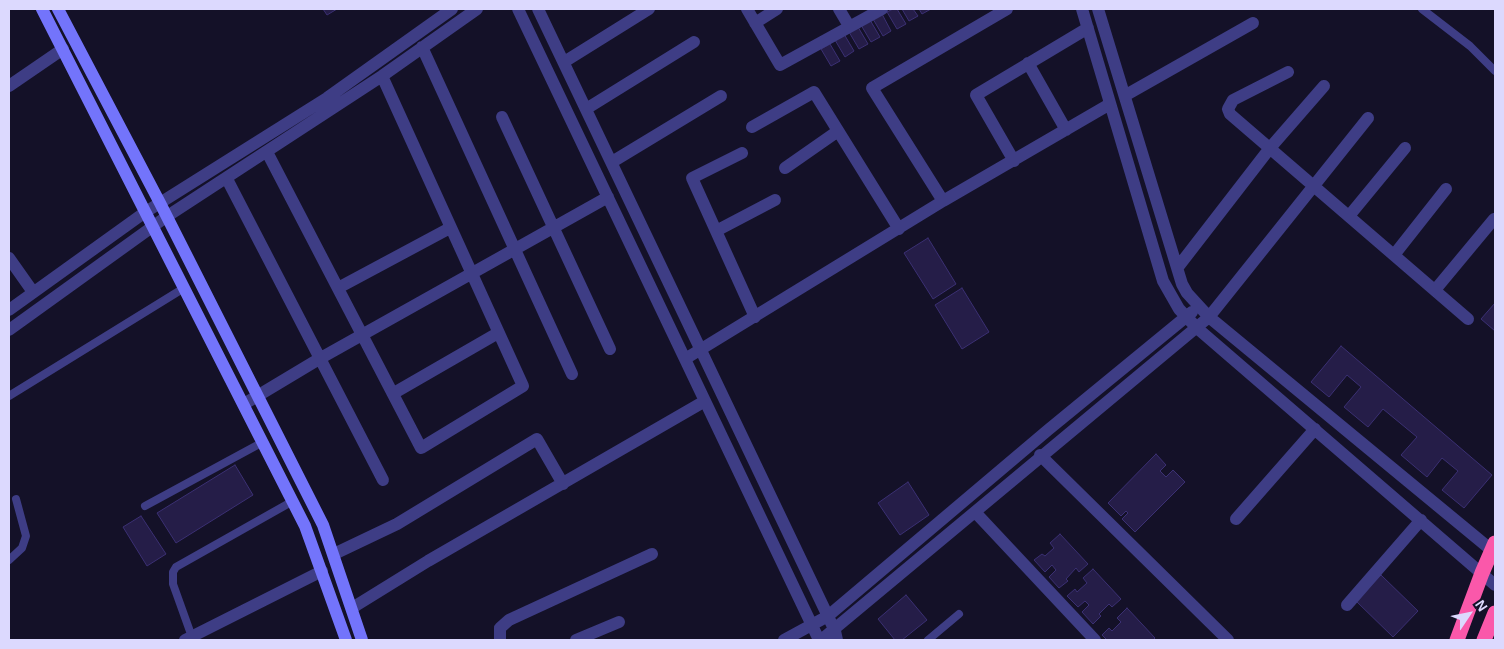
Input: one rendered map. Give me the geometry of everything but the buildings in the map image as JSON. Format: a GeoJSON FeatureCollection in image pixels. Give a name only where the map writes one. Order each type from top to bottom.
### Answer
{"type":"FeatureCollection","features":[{"type":"Feature","properties":{"kind":"highway"},"geometry":{"type":"LineString","coordinates":[[1457,640],[1482,573],[1494,548]]}},
{"type":"Feature","properties":{"kind":"highway"},"geometry":{"type":"LineString","coordinates":[[1484,640],[1495,613]]}},
{"type":"Feature","properties":{"kind":"street"},"geometry":{"type":"LineString","coordinates":[[42,9],[144,213],[244,404],[314,546],[346,640]]}},
{"type":"Feature","properties":{"kind":"street"},"geometry":{"type":"LineString","coordinates":[[58,9],[160,203],[319,518],[334,554],[362,640]]}},
{"type":"Feature","properties":{"kind":"street"},"geometry":{"type":"LineString","coordinates":[[9,310],[144,213],[327,98],[452,9]]}},
{"type":"Feature","properties":{"kind":"street"},"geometry":{"type":"LineString","coordinates":[[9,330],[152,226],[227,179],[382,76],[477,9]]}},
{"type":"Feature","properties":{"kind":"street"},"geometry":{"type":"LineString","coordinates":[[518,9],[820,640],[836,636],[950,532],[1209,317],[1368,118]]}},
{"type":"Feature","properties":{"kind":"street"},"geometry":{"type":"LineString","coordinates":[[538,9],[836,636]]}},
{"type":"Feature","properties":{"kind":"street"},"geometry":{"type":"LineString","coordinates":[[564,62],[649,9]]}},
{"type":"Feature","properties":{"kind":"street"},"geometry":{"type":"LineString","coordinates":[[746,9],[780,65],[882,9]]}},
{"type":"Feature","properties":{"kind":"street"},"geometry":{"type":"LineString","coordinates":[[755,23],[777,9]]}},
{"type":"Feature","properties":{"kind":"street"},"geometry":{"type":"LineString","coordinates":[[838,9],[848,26]]}},
{"type":"Feature","properties":{"kind":"street"},"geometry":{"type":"LineString","coordinates":[[943,201],[872,88],[1007,9]]}},
{"type":"Feature","properties":{"kind":"street"},"geometry":{"type":"LineString","coordinates":[[1082,9],[1163,281],[1168,292],[1186,317],[1197,328],[1495,584]]}},
{"type":"Feature","properties":{"kind":"street"},"geometry":{"type":"LineString","coordinates":[[1098,9],[1126,95],[1182,284],[1198,306],[1209,317],[1494,548]]}},
{"type":"Feature","properties":{"kind":"street"},"geometry":{"type":"LineString","coordinates":[[1126,95],[1253,22]]}},
{"type":"Feature","properties":{"kind":"street"},"geometry":{"type":"LineString","coordinates":[[1014,162],[976,95],[1088,28]]}},
{"type":"Feature","properties":{"kind":"street"},"geometry":{"type":"LineString","coordinates":[[586,108],[694,42]]}},
{"type":"Feature","properties":{"kind":"street"},"geometry":{"type":"LineString","coordinates":[[422,47],[513,249],[572,374]]}},
{"type":"Feature","properties":{"kind":"street"},"geometry":{"type":"LineString","coordinates":[[9,86],[62,50]]}},
{"type":"Feature","properties":{"kind":"street"},"geometry":{"type":"LineString","coordinates":[[1028,63],[1066,130]]}},
{"type":"Feature","properties":{"kind":"street"},"geometry":{"type":"LineString","coordinates":[[1288,72],[1233,100],[1228,109],[1234,118],[1468,319]]}},
{"type":"Feature","properties":{"kind":"street"},"geometry":{"type":"LineString","coordinates":[[267,152],[421,448],[523,386],[470,274],[382,76]]}},
{"type":"Feature","properties":{"kind":"street"},"geometry":{"type":"LineString","coordinates":[[1178,267],[1270,148],[1324,86]]}},
{"type":"Feature","properties":{"kind":"street"},"geometry":{"type":"LineString","coordinates":[[752,127],[814,92],[899,229]]}},
{"type":"Feature","properties":{"kind":"street"},"geometry":{"type":"LineString","coordinates":[[612,162],[721,96]]}},
{"type":"Feature","properties":{"kind":"street"},"geometry":{"type":"LineString","coordinates":[[685,359],[943,201],[1014,162],[1110,104]]}},
{"type":"Feature","properties":{"kind":"street"},"geometry":{"type":"LineString","coordinates":[[502,117],[610,350]]}},
{"type":"Feature","properties":{"kind":"street"},"geometry":{"type":"LineString","coordinates":[[785,168],[838,131]]}},
{"type":"Feature","properties":{"kind":"street"},"geometry":{"type":"LineString","coordinates":[[1348,216],[1405,148]]}},
{"type":"Feature","properties":{"kind":"street"},"geometry":{"type":"LineString","coordinates":[[742,153],[692,178],[755,317]]}},
{"type":"Feature","properties":{"kind":"street"},"geometry":{"type":"LineString","coordinates":[[227,179],[383,480]]}},
{"type":"Feature","properties":{"kind":"street"},"geometry":{"type":"LineString","coordinates":[[1394,255],[1446,189]]}},
{"type":"Feature","properties":{"kind":"street"},"geometry":{"type":"LineString","coordinates":[[244,404],[319,359],[608,197]]}},
{"type":"Feature","properties":{"kind":"street"},"geometry":{"type":"LineString","coordinates":[[716,231],[775,200]]}},
{"type":"Feature","properties":{"kind":"street"},"geometry":{"type":"LineString","coordinates":[[1434,290],[1494,220]]}},
{"type":"Feature","properties":{"kind":"street"},"geometry":{"type":"LineString","coordinates":[[338,288],[450,228]]}},
{"type":"Feature","properties":{"kind":"street"},"geometry":{"type":"LineString","coordinates":[[9,258],[33,292]]}},
{"type":"Feature","properties":{"kind":"street"},"geometry":{"type":"LineString","coordinates":[[784,640],[828,616],[1198,306]]}},
{"type":"Feature","properties":{"kind":"street"},"geometry":{"type":"LineString","coordinates":[[394,393],[498,333]]}},
{"type":"Feature","properties":{"kind":"street"},"geometry":{"type":"LineString","coordinates":[[352,608],[705,401]]}},
{"type":"Feature","properties":{"kind":"street"},"geometry":{"type":"LineString","coordinates":[[1236,519],[1315,429]]}},
{"type":"Feature","properties":{"kind":"street"},"geometry":{"type":"LineString","coordinates":[[334,554],[397,524],[537,439],[562,484]]}},
{"type":"Feature","properties":{"kind":"street"},"geometry":{"type":"LineString","coordinates":[[1040,456],[1228,640]]}},
{"type":"Feature","properties":{"kind":"street"},"geometry":{"type":"LineString","coordinates":[[975,512],[1095,640]]}},
{"type":"Feature","properties":{"kind":"street"},"geometry":{"type":"LineString","coordinates":[[942,519],[950,532]]}},
{"type":"Feature","properties":{"kind":"street"},"geometry":{"type":"LineString","coordinates":[[1347,605],[1421,520]]}},
{"type":"Feature","properties":{"kind":"street"},"geometry":{"type":"LineString","coordinates":[[500,640],[500,628],[509,620],[652,554]]}},
{"type":"Feature","properties":{"kind":"street"},"geometry":{"type":"LineString","coordinates":[[189,638],[322,571]]}},
{"type":"Feature","properties":{"kind":"street"},"geometry":{"type":"LineString","coordinates":[[576,640],[619,622]]}},
{"type":"Feature","properties":{"kind":"lane"},"geometry":{"type":"LineString","coordinates":[[1422,9],[1470,46],[1495,71]]}},
{"type":"Feature","properties":{"kind":"lane"},"geometry":{"type":"LineString","coordinates":[[9,396],[184,288]]}},
{"type":"Feature","properties":{"kind":"lane"},"geometry":{"type":"LineString","coordinates":[[145,506],[263,442]]}},
{"type":"Feature","properties":{"kind":"lane"},"geometry":{"type":"LineString","coordinates":[[9,560],[22,548],[26,536],[16,499]]}},
{"type":"Feature","properties":{"kind":"lane"},"geometry":{"type":"LineString","coordinates":[[189,638],[173,584],[173,572],[176,567],[292,501]]}},
{"type":"Feature","properties":{"kind":"lane"},"geometry":{"type":"LineString","coordinates":[[928,640],[959,614]]}}]}
